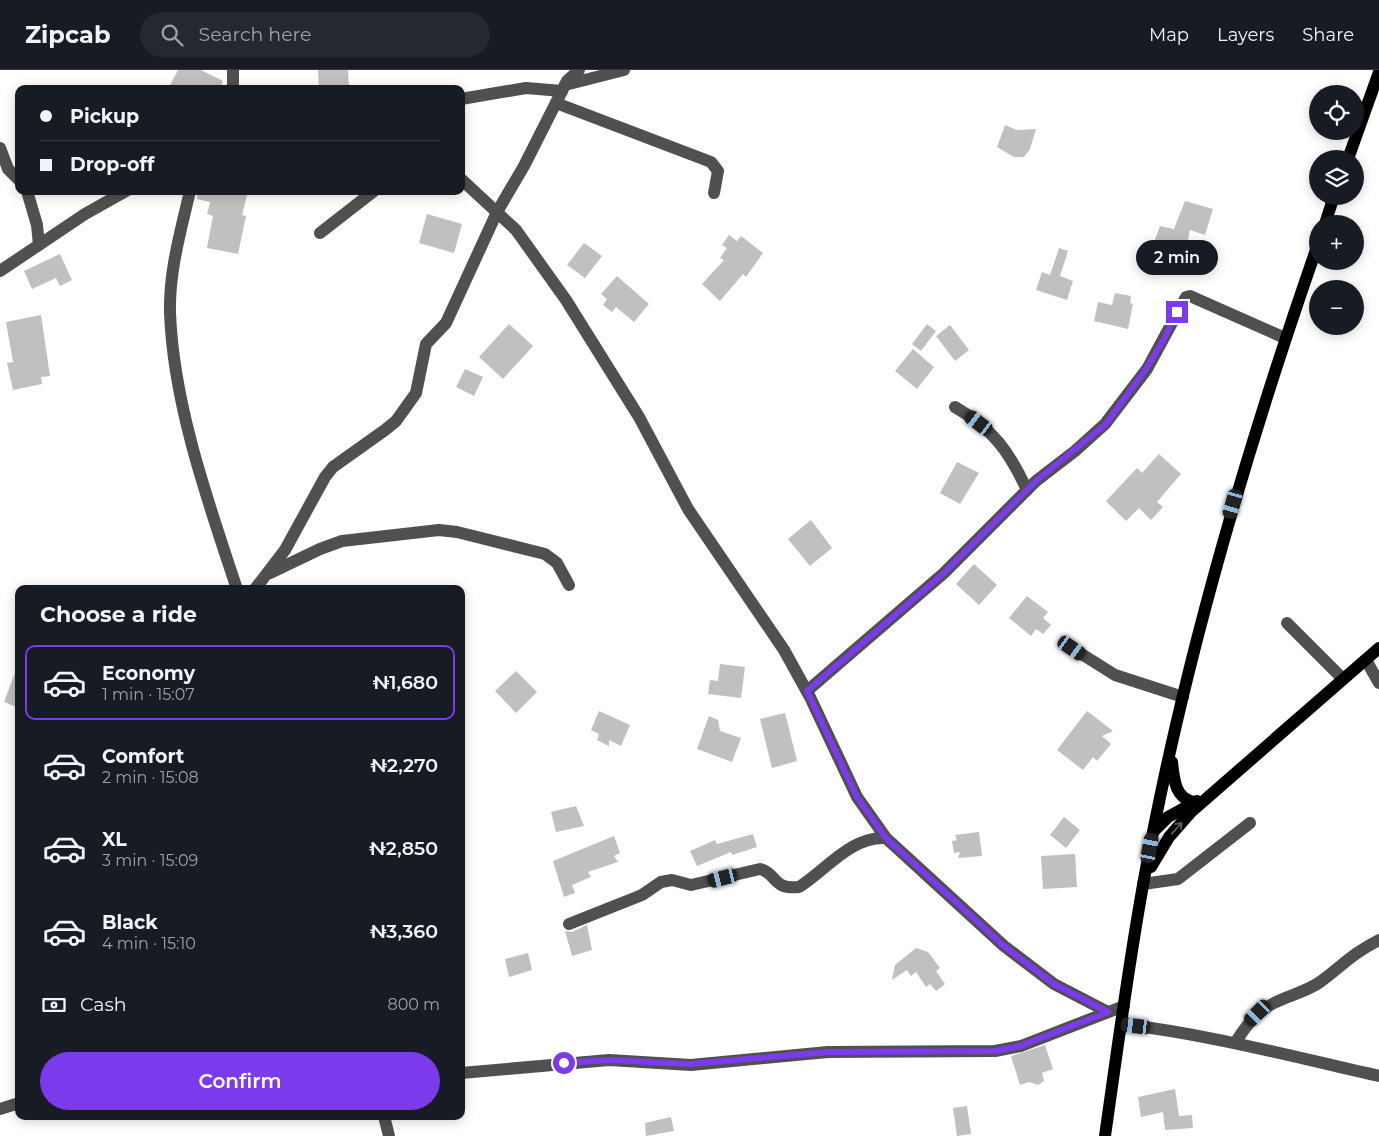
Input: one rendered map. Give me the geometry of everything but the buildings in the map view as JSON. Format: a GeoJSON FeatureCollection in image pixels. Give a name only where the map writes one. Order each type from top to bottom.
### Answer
{"type":"FeatureCollection","features":[{"type":"Feature","properties":{"kind":"main road"},"geometry":{"type":"LineString","coordinates":[[1351,150],[1379,72]]}},
{"type":"Feature","properties":{"kind":"main road"},"geometry":{"type":"LineString","coordinates":[[1105,1136],[1143,884],[1183,697],[1243,468],[1309,270]]}},
{"type":"Feature","properties":{"kind":"main road"},"geometry":{"type":"LineString","coordinates":[[1143,884],[1155,858],[1169,837],[1213,793],[1379,648]]}},
{"type":"Feature","properties":{"kind":"main road"},"geometry":{"type":"LineString","coordinates":[[1171,754],[1177,791],[1185,800],[1194,802]]}},
{"type":"Feature","properties":{"kind":"main road"},"geometry":{"type":"LineString","coordinates":[[1154,831],[1168,817],[1213,793]]}},
{"type":"Feature","properties":{"kind":"street"},"geometry":{"type":"LineString","coordinates":[[233,70],[234,85]]}},
{"type":"Feature","properties":{"kind":"street"},"geometry":{"type":"LineString","coordinates":[[258,585],[285,550],[324,476],[350,454],[385,430],[409,404],[416,393],[426,344],[446,323],[497,212],[524,166],[564,88],[579,70]]}},
{"type":"Feature","properties":{"kind":"street"},"geometry":{"type":"LineString","coordinates":[[465,97],[526,88],[564,88],[624,70]]}},
{"type":"Feature","properties":{"kind":"street"},"geometry":{"type":"LineString","coordinates":[[556,103],[711,162],[718,171],[714,193]]}},
{"type":"Feature","properties":{"kind":"street"},"geometry":{"type":"LineString","coordinates":[[0,148],[8,169],[15,176]]}},
{"type":"Feature","properties":{"kind":"street"},"geometry":{"type":"LineString","coordinates":[[465,182],[479,193],[516,230],[566,300],[639,417],[688,509],[784,650],[807,691],[857,797],[886,838],[1004,946],[1054,984],[1108,1012]]}},
{"type":"Feature","properties":{"kind":"street"},"geometry":{"type":"LineString","coordinates":[[465,190],[479,193]]}},
{"type":"Feature","properties":{"kind":"street"},"geometry":{"type":"LineString","coordinates":[[27,195],[37,225],[39,245]]}},
{"type":"Feature","properties":{"kind":"street"},"geometry":{"type":"LineString","coordinates":[[0,271],[85,214],[119,195]]}},
{"type":"Feature","properties":{"kind":"street"},"geometry":{"type":"LineString","coordinates":[[189,195],[173,271],[170,311],[175,369],[199,466],[236,585]]}},
{"type":"Feature","properties":{"kind":"street"},"geometry":{"type":"LineString","coordinates":[[320,233],[369,195]]}},
{"type":"Feature","properties":{"kind":"street"},"geometry":{"type":"LineString","coordinates":[[807,691],[944,573],[1027,490],[1106,424],[1146,369],[1186,297],[1190,296],[1285,338]]}},
{"type":"Feature","properties":{"kind":"street"},"geometry":{"type":"LineString","coordinates":[[955,407],[979,423],[1001,442],[1010,454],[1027,490]]}},
{"type":"Feature","properties":{"kind":"street"},"geometry":{"type":"LineString","coordinates":[[265,575],[320,549],[342,541],[390,534],[448,530],[545,554],[557,563],[569,585]]}},
{"type":"Feature","properties":{"kind":"street"},"geometry":{"type":"LineString","coordinates":[[1287,623],[1344,679]]}},
{"type":"Feature","properties":{"kind":"street"},"geometry":{"type":"LineString","coordinates":[[1072,648],[1115,675],[1183,697]]}},
{"type":"Feature","properties":{"kind":"street"},"geometry":{"type":"LineString","coordinates":[[1366,660],[1379,683]]}},
{"type":"Feature","properties":{"kind":"street"},"geometry":{"type":"LineString","coordinates":[[1143,884],[1178,878],[1250,823]]}},
{"type":"Feature","properties":{"kind":"street"},"geometry":{"type":"LineString","coordinates":[[569,924],[642,895],[661,882],[666,881],[691,885],[760,869],[765,870],[780,886],[788,888],[799,887],[861,842],[874,837],[886,838]]}},
{"type":"Feature","properties":{"kind":"street"},"geometry":{"type":"LineString","coordinates":[[1235,1043],[1248,1023],[1258,1013],[1275,1002],[1319,983],[1357,952],[1379,940]]}},
{"type":"Feature","properties":{"kind":"street"},"geometry":{"type":"LineString","coordinates":[[465,1073],[609,1060],[691,1064],[828,1052],[995,1051],[1020,1046],[1124,1006]]}},
{"type":"Feature","properties":{"kind":"street"},"geometry":{"type":"LineString","coordinates":[[1121,1024],[1167,1029],[1379,1076]]}},
{"type":"Feature","properties":{"kind":"street"},"geometry":{"type":"LineString","coordinates":[[0,1109],[15,1104]]}},
{"type":"Feature","properties":{"kind":"street"},"geometry":{"type":"LineString","coordinates":[[385,1120],[389,1136]]}},
{"type":"Feature","properties":{"kind":"route"},"geometry":{"type":"LineString","coordinates":[[564,1063],[609,1060],[648,1064],[691,1064],[732,1062],[828,1052],[876,1050],[995,1051],[1020,1046],[1108,1012],[1054,984],[1004,946],[886,838],[857,797],[807,691],[944,573],[1036,481],[1075,452],[1106,424],[1146,369],[1163,341],[1177,312]]}}]}
